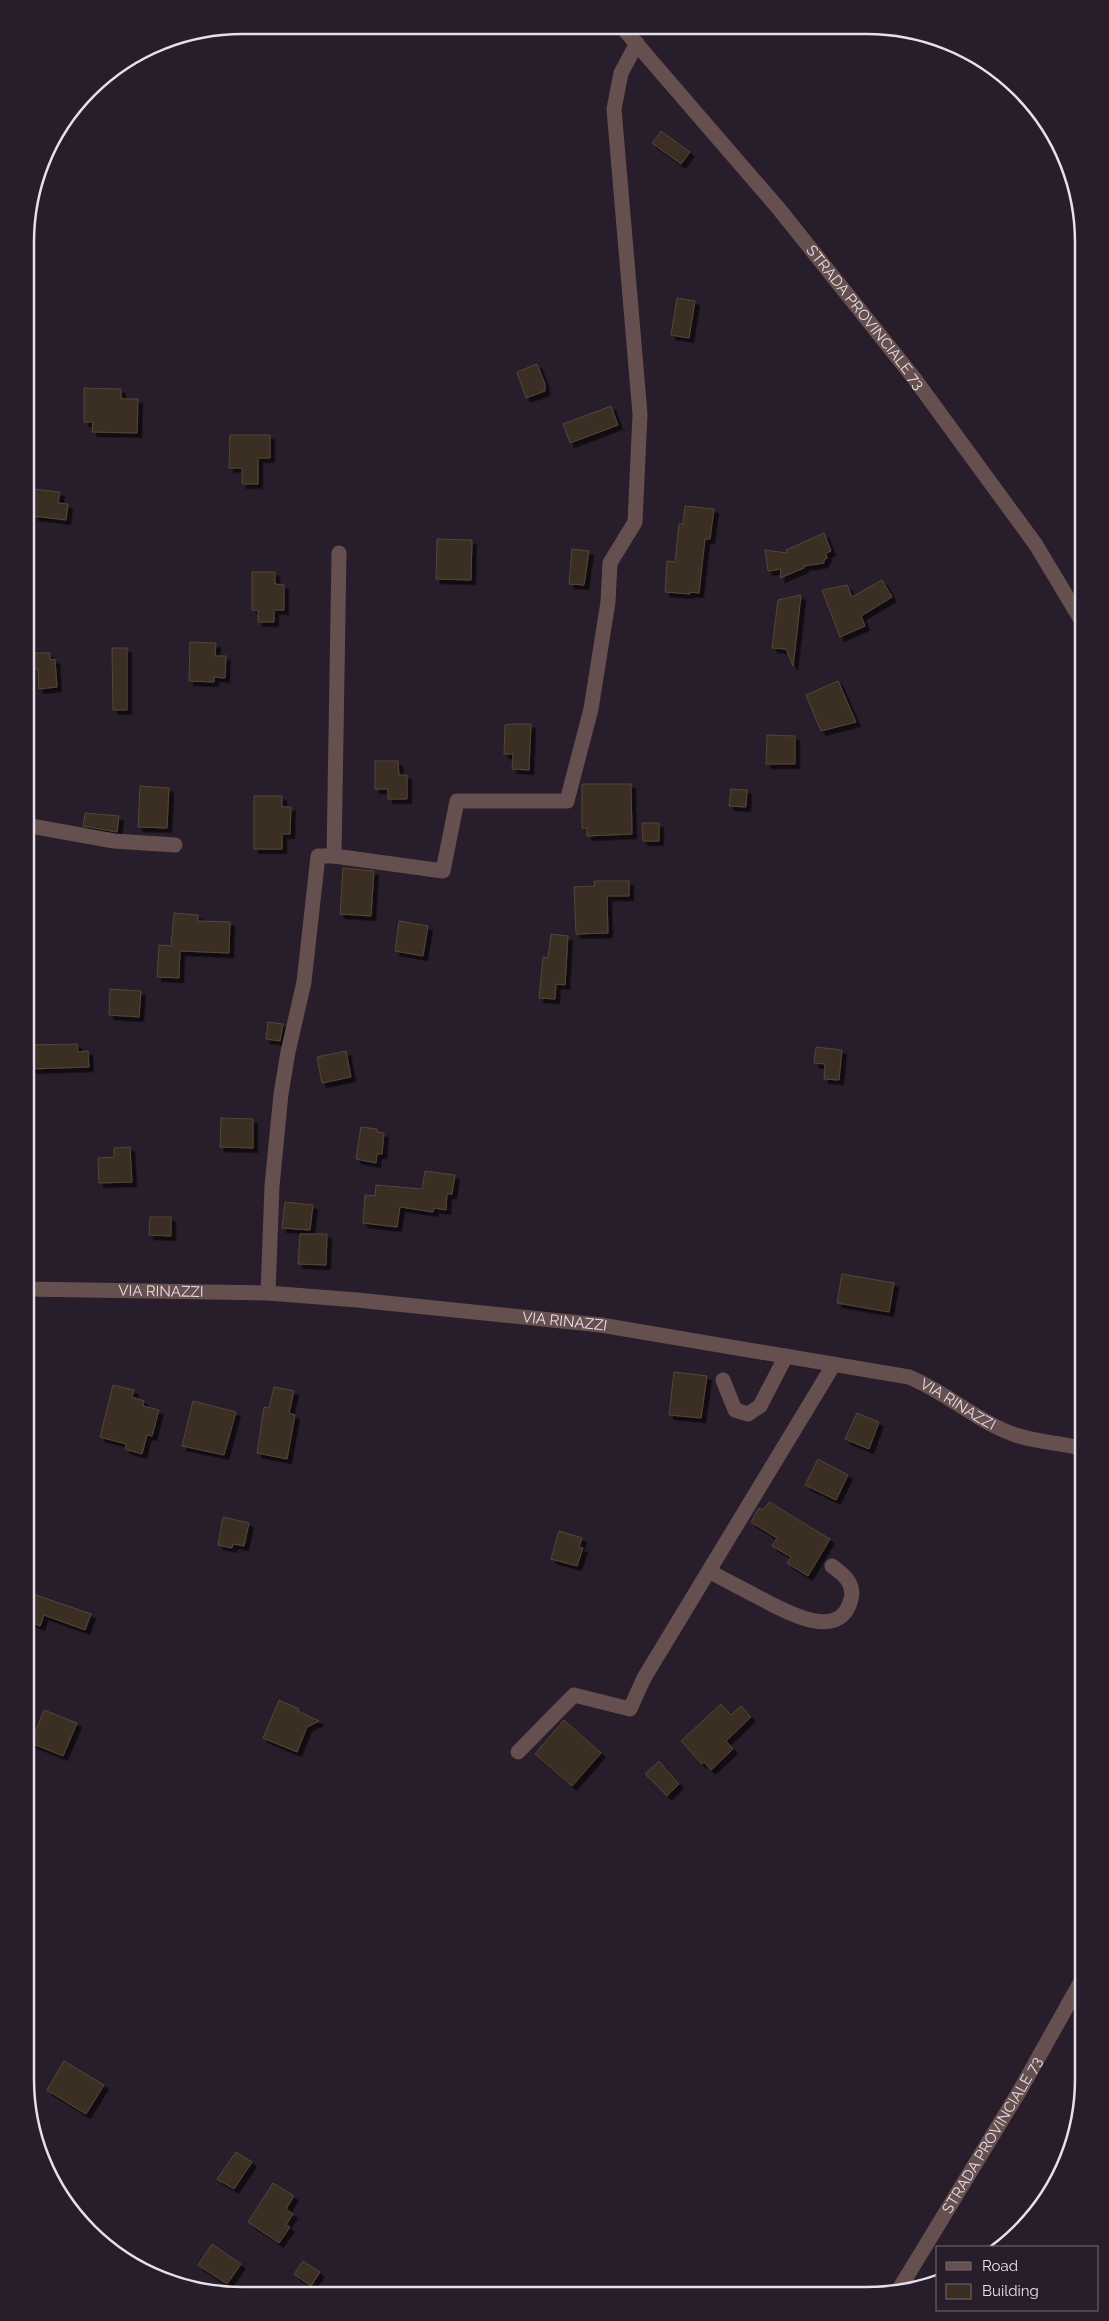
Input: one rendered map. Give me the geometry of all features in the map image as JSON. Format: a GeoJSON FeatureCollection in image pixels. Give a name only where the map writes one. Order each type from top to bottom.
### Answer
{"type":"FeatureCollection","features":[{"type":"Feature","properties":{"kind":"street","name":"STRADA PROVINCIALE 73"},"geometry":{"type":"LineString","coordinates":[[629,34],[779,209],[914,378],[1036,545],[1075,610]]}},
{"type":"Feature","properties":{"kind":"street"},"geometry":{"type":"LineString","coordinates":[[268,1293],[272,1186],[282,1086],[304,982],[318,856],[334,856],[443,871],[457,801],[567,801],[591,709],[608,602],[610,563],[635,522],[640,414],[614,109],[621,73],[637,43]]}},
{"type":"Feature","properties":{"kind":"street"},"geometry":{"type":"LineString","coordinates":[[334,856],[339,553]]}},
{"type":"Feature","properties":{"kind":"street"},"geometry":{"type":"LineString","coordinates":[[34,827],[114,841],[175,845]]}},
{"type":"Feature","properties":{"kind":"street","name":"VIA RINAZZI"},"geometry":{"type":"LineString","coordinates":[[34,1289],[268,1293],[357,1300],[601,1325],[909,1378],[930,1386],[972,1414],[1014,1435],[1075,1447]]}},
{"type":"Feature","properties":{"kind":"street"},"geometry":{"type":"LineString","coordinates":[[723,1380],[735,1410],[748,1414],[760,1406],[786,1356]]}},
{"type":"Feature","properties":{"kind":"street"},"geometry":{"type":"LineString","coordinates":[[518,1752],[574,1695],[630,1709],[644,1678],[834,1364]]}},
{"type":"Feature","properties":{"kind":"street"},"geometry":{"type":"LineString","coordinates":[[709,1571],[797,1618],[819,1622],[836,1620],[849,1608],[852,1594],[848,1578],[832,1566]]}},
{"type":"Feature","properties":{"kind":"street","name":"STRADA PROVINCIALE 73"},"geometry":{"type":"LineString","coordinates":[[902,2284],[1019,2092],[1075,1992]]}},
{"type":"Feature","properties":{"kind":"building"},"geometry":{"type":"Polygon","coordinates":[[[661,131],[690,152],[681,164],[652,143],[661,131]]]}},
{"type":"Feature","properties":{"kind":"building"},"geometry":{"type":"Polygon","coordinates":[[[677,298],[695,301],[689,338],[671,335],[677,298]]]}},
{"type":"Feature","properties":{"kind":"building"},"geometry":{"type":"Polygon","coordinates":[[[537,364],[545,384],[545,391],[526,398],[517,372],[537,364]]]}},
{"type":"Feature","properties":{"kind":"building"},"geometry":{"type":"Polygon","coordinates":[[[84,388],[121,389],[121,399],[138,399],[137,433],[92,432],[93,422],[84,422],[84,388]]]}},
{"type":"Feature","properties":{"kind":"building"},"geometry":{"type":"Polygon","coordinates":[[[611,406],[618,425],[570,443],[563,424],[611,406]]]}},
{"type":"Feature","properties":{"kind":"building"},"geometry":{"type":"Polygon","coordinates":[[[230,435],[270,435],[270,458],[258,458],[258,484],[242,484],[242,468],[229,468],[230,435]]]}},
{"type":"Feature","properties":{"kind":"building"},"geometry":{"type":"Polygon","coordinates":[[[34,489],[60,492],[58,503],[68,504],[66,520],[34,516],[34,489]]]}},
{"type":"Feature","properties":{"kind":"building"},"geometry":{"type":"Polygon","coordinates":[[[685,506],[714,509],[710,539],[705,539],[699,593],[665,592],[667,561],[675,562],[679,524],[683,524],[685,506]]]}},
{"type":"Feature","properties":{"kind":"building"},"geometry":{"type":"Polygon","coordinates":[[[824,533],[831,551],[826,553],[827,558],[824,560],[824,563],[804,566],[804,568],[780,578],[781,569],[768,571],[765,550],[787,553],[786,550],[824,533]]]}},
{"type":"Feature","properties":{"kind":"building"},"geometry":{"type":"Polygon","coordinates":[[[437,539],[472,540],[471,580],[436,579],[437,539]]]}},
{"type":"Feature","properties":{"kind":"building"},"geometry":{"type":"Polygon","coordinates":[[[572,549],[589,551],[584,585],[569,584],[572,549]]]}},
{"type":"Feature","properties":{"kind":"building"},"geometry":{"type":"Polygon","coordinates":[[[252,572],[275,572],[275,584],[284,585],[284,610],[274,610],[274,622],[258,622],[258,610],[252,610],[252,572]]]}},
{"type":"Feature","properties":{"kind":"building"},"geometry":{"type":"Polygon","coordinates":[[[882,580],[892,597],[861,616],[865,626],[840,637],[822,590],[847,585],[852,597],[882,580]]]}},
{"type":"Feature","properties":{"kind":"building"},"geometry":{"type":"Polygon","coordinates":[[[801,595],[793,666],[786,649],[772,648],[778,600],[801,595]]]}},
{"type":"Feature","properties":{"kind":"building"},"geometry":{"type":"Polygon","coordinates":[[[190,642],[216,643],[215,656],[226,656],[225,678],[214,677],[214,682],[189,681],[190,642]]]}},
{"type":"Feature","properties":{"kind":"building"},"geometry":{"type":"Polygon","coordinates":[[[112,648],[127,648],[127,710],[113,710],[112,648]]]}},
{"type":"Feature","properties":{"kind":"building"},"geometry":{"type":"Polygon","coordinates":[[[34,653],[50,653],[50,660],[55,659],[57,687],[39,689],[38,669],[34,669],[34,653]]]}},
{"type":"Feature","properties":{"kind":"building"},"geometry":{"type":"Polygon","coordinates":[[[838,681],[856,722],[821,731],[806,695],[838,681]]]}},
{"type":"Feature","properties":{"kind":"building"},"geometry":{"type":"Polygon","coordinates":[[[531,724],[529,770],[512,769],[513,754],[504,754],[505,725],[531,724]]]}},
{"type":"Feature","properties":{"kind":"building"},"geometry":{"type":"Polygon","coordinates":[[[767,735],[795,736],[795,764],[766,764],[767,735]]]}},
{"type":"Feature","properties":{"kind":"building"},"geometry":{"type":"Polygon","coordinates":[[[375,761],[398,761],[399,775],[407,775],[407,799],[388,799],[388,789],[375,789],[375,761]]]}},
{"type":"Feature","properties":{"kind":"building"},"geometry":{"type":"Polygon","coordinates":[[[582,784],[631,784],[632,834],[587,836],[587,828],[582,828],[582,784]]]}},
{"type":"Feature","properties":{"kind":"building"},"geometry":{"type":"Polygon","coordinates":[[[140,786],[169,788],[167,828],[138,827],[140,786]]]}},
{"type":"Feature","properties":{"kind":"building"},"geometry":{"type":"Polygon","coordinates":[[[731,789],[747,790],[746,807],[729,806],[731,789]]]}},
{"type":"Feature","properties":{"kind":"building"},"geometry":{"type":"Polygon","coordinates":[[[254,796],[282,796],[282,807],[291,807],[290,834],[282,834],[282,849],[254,849],[254,796]]]}},
{"type":"Feature","properties":{"kind":"building"},"geometry":{"type":"Polygon","coordinates":[[[85,813],[119,816],[117,832],[83,826],[85,813]]]}},
{"type":"Feature","properties":{"kind":"building"},"geometry":{"type":"Polygon","coordinates":[[[642,823],[659,823],[659,841],[643,841],[642,823]]]}},
{"type":"Feature","properties":{"kind":"building"},"geometry":{"type":"Polygon","coordinates":[[[343,868],[374,871],[371,916],[340,914],[343,868]]]}},
{"type":"Feature","properties":{"kind":"building"},"geometry":{"type":"Polygon","coordinates":[[[594,881],[629,881],[629,896],[607,896],[608,933],[576,934],[574,887],[595,886],[594,881]]]}},
{"type":"Feature","properties":{"kind":"building"},"geometry":{"type":"Polygon","coordinates":[[[174,913],[198,915],[198,921],[230,922],[229,953],[180,951],[179,978],[157,977],[159,945],[171,946],[174,913]]]}},
{"type":"Feature","properties":{"kind":"building"},"geometry":{"type":"Polygon","coordinates":[[[399,921],[428,926],[423,956],[395,951],[399,921]]]}},
{"type":"Feature","properties":{"kind":"building"},"geometry":{"type":"Polygon","coordinates":[[[551,934],[568,936],[565,985],[556,984],[555,999],[539,998],[543,957],[548,958],[551,934]]]}},
{"type":"Feature","properties":{"kind":"building"},"geometry":{"type":"Polygon","coordinates":[[[110,989],[141,991],[139,1017],[109,1015],[110,989]]]}},
{"type":"Feature","properties":{"kind":"building"},"geometry":{"type":"Polygon","coordinates":[[[268,1022],[283,1024],[280,1041],[266,1039],[268,1022]]]}},
{"type":"Feature","properties":{"kind":"building"},"geometry":{"type":"Polygon","coordinates":[[[77,1044],[78,1052],[88,1051],[89,1067],[34,1069],[34,1045],[77,1044]]]}},
{"type":"Feature","properties":{"kind":"building"},"geometry":{"type":"Polygon","coordinates":[[[816,1047],[842,1050],[839,1080],[824,1079],[825,1064],[814,1063],[816,1047]]]}},
{"type":"Feature","properties":{"kind":"building"},"geometry":{"type":"Polygon","coordinates":[[[346,1051],[351,1077],[322,1083],[317,1057],[346,1051]]]}},
{"type":"Feature","properties":{"kind":"building"},"geometry":{"type":"Polygon","coordinates":[[[221,1118],[253,1119],[253,1148],[220,1147],[221,1118]]]}},
{"type":"Feature","properties":{"kind":"building"},"geometry":{"type":"Polygon","coordinates":[[[361,1127],[377,1129],[377,1132],[384,1133],[382,1154],[377,1154],[376,1163],[356,1159],[361,1127]]]}},
{"type":"Feature","properties":{"kind":"building"},"geometry":{"type":"Polygon","coordinates":[[[130,1147],[132,1182],[99,1183],[98,1158],[114,1157],[114,1148],[130,1147]]]}},
{"type":"Feature","properties":{"kind":"building"},"geometry":{"type":"Polygon","coordinates":[[[425,1171],[455,1175],[452,1194],[447,1194],[446,1210],[434,1208],[433,1212],[400,1207],[397,1227],[363,1223],[365,1195],[375,1196],[376,1185],[422,1189],[425,1171]]]}},
{"type":"Feature","properties":{"kind":"building"},"geometry":{"type":"Polygon","coordinates":[[[285,1202],[313,1205],[310,1230],[282,1228],[285,1202]]]}},
{"type":"Feature","properties":{"kind":"building"},"geometry":{"type":"Polygon","coordinates":[[[150,1217],[171,1217],[171,1236],[149,1235],[150,1217]]]}},
{"type":"Feature","properties":{"kind":"building"},"geometry":{"type":"Polygon","coordinates":[[[300,1234],[327,1234],[326,1265],[298,1264],[300,1234]]]}},
{"type":"Feature","properties":{"kind":"building"},"geometry":{"type":"Polygon","coordinates":[[[842,1274],[894,1283],[889,1312],[837,1303],[842,1274]]]}},
{"type":"Feature","properties":{"kind":"building"},"geometry":{"type":"Polygon","coordinates":[[[674,1372],[707,1376],[701,1418],[669,1415],[674,1372]]]}},
{"type":"Feature","properties":{"kind":"building"},"geometry":{"type":"Polygon","coordinates":[[[113,1385],[134,1390],[132,1397],[144,1401],[143,1406],[159,1410],[152,1436],[147,1435],[142,1454],[125,1449],[126,1444],[100,1437],[113,1385]]]}},
{"type":"Feature","properties":{"kind":"building"},"geometry":{"type":"Polygon","coordinates":[[[274,1387],[294,1391],[289,1413],[295,1415],[287,1459],[257,1453],[264,1407],[269,1408],[274,1387]]]}},
{"type":"Feature","properties":{"kind":"building"},"geometry":{"type":"Polygon","coordinates":[[[193,1401],[236,1412],[224,1455],[182,1446],[193,1401]]]}},
{"type":"Feature","properties":{"kind":"building"},"geometry":{"type":"Polygon","coordinates":[[[857,1413],[879,1422],[869,1449],[845,1439],[857,1413]]]}},
{"type":"Feature","properties":{"kind":"building"},"geometry":{"type":"Polygon","coordinates":[[[818,1459],[848,1475],[836,1500],[805,1485],[818,1459]]]}},
{"type":"Feature","properties":{"kind":"building"},"geometry":{"type":"Polygon","coordinates":[[[769,1502],[830,1539],[808,1576],[787,1563],[791,1557],[772,1546],[777,1538],[751,1522],[759,1508],[763,1510],[769,1502]]]}},
{"type":"Feature","properties":{"kind":"building"},"geometry":{"type":"Polygon","coordinates":[[[223,1517],[249,1523],[244,1546],[233,1544],[232,1548],[218,1545],[223,1517]]]}},
{"type":"Feature","properties":{"kind":"building"},"geometry":{"type":"Polygon","coordinates":[[[559,1531],[582,1538],[579,1547],[583,1548],[577,1566],[551,1559],[559,1531]]]}},
{"type":"Feature","properties":{"kind":"building"},"geometry":{"type":"Polygon","coordinates":[[[34,1594],[91,1614],[85,1630],[44,1615],[40,1626],[34,1624],[34,1594]]]}},
{"type":"Feature","properties":{"kind":"building"},"geometry":{"type":"Polygon","coordinates":[[[279,1700],[319,1721],[307,1727],[297,1752],[263,1738],[279,1700]]]}},
{"type":"Feature","properties":{"kind":"building"},"geometry":{"type":"Polygon","coordinates":[[[721,1704],[731,1715],[741,1706],[751,1717],[726,1741],[733,1749],[711,1770],[704,1762],[702,1764],[681,1741],[721,1704]]]}},
{"type":"Feature","properties":{"kind":"building"},"geometry":{"type":"Polygon","coordinates":[[[44,1710],[77,1723],[63,1756],[34,1744],[34,1735],[44,1710]]]}},
{"type":"Feature","properties":{"kind":"building"},"geometry":{"type":"Polygon","coordinates":[[[564,1720],[601,1753],[572,1786],[535,1754],[564,1720]]]}},
{"type":"Feature","properties":{"kind":"building"},"geometry":{"type":"Polygon","coordinates":[[[659,1761],[679,1784],[667,1796],[645,1774],[659,1761]]]}},
{"type":"Feature","properties":{"kind":"building"},"geometry":{"type":"Polygon","coordinates":[[[64,2061],[104,2085],[86,2114],[47,2090],[64,2061]]]}},
{"type":"Feature","properties":{"kind":"building"},"geometry":{"type":"Polygon","coordinates":[[[236,2152],[252,2162],[234,2189],[217,2179],[236,2152]]]}},
{"type":"Feature","properties":{"kind":"building"},"geometry":{"type":"Polygon","coordinates":[[[273,2183],[294,2196],[286,2209],[293,2214],[286,2225],[290,2227],[279,2243],[248,2222],[273,2183]]]}},
{"type":"Feature","properties":{"kind":"building"},"geometry":{"type":"Polygon","coordinates":[[[212,2244],[241,2264],[227,2284],[198,2265],[212,2244]]]}},
{"type":"Feature","properties":{"kind":"building"},"geometry":{"type":"Polygon","coordinates":[[[303,2261],[320,2272],[311,2286],[294,2274],[303,2261]]]}}]}
